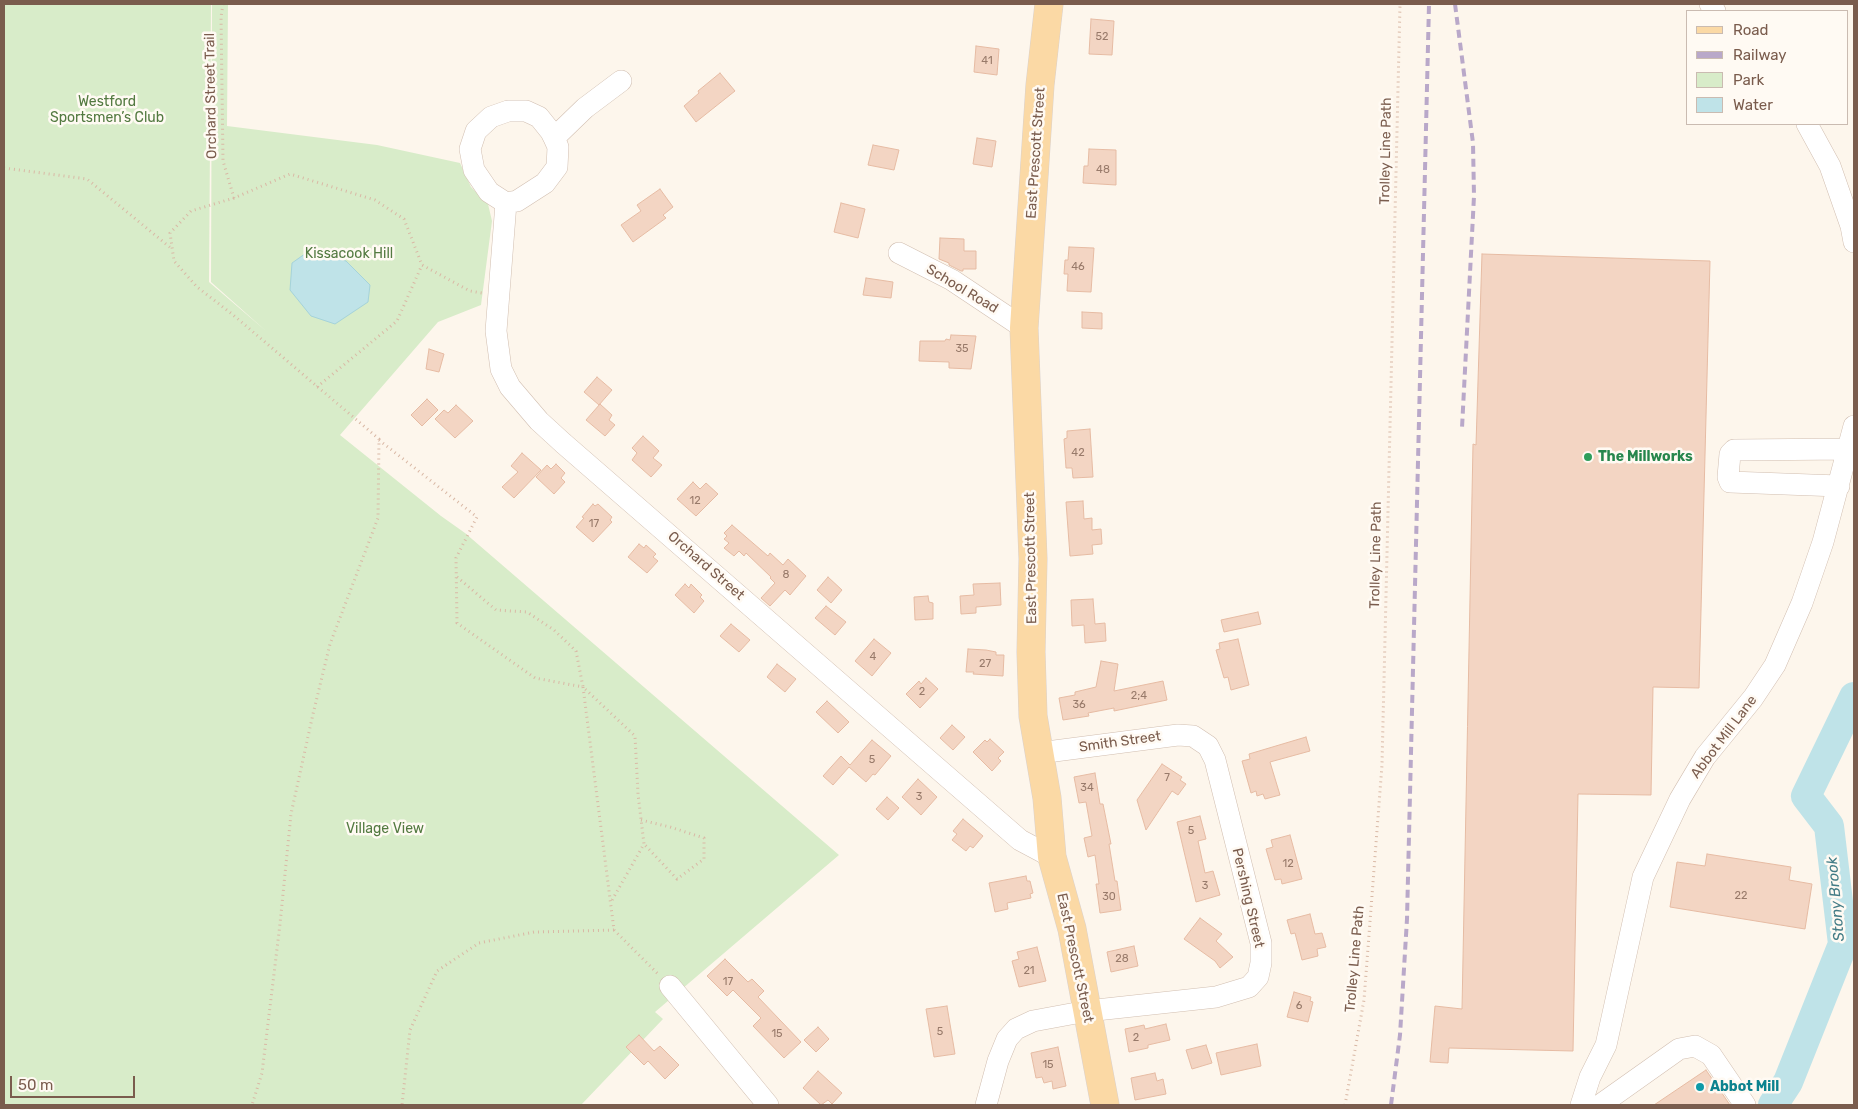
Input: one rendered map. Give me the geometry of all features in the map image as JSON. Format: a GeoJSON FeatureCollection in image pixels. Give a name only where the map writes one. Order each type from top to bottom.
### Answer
{"type":"FeatureCollection","features":[{"type":"Feature","properties":{"kind":"main road","name":"East Prescott Street"},"geometry":{"type":"LineString","coordinates":[[1048,4],[1024,328],[1033,559],[1031,652],[1033,707],[1047,798],[1052,857],[1072,929],[1105,1105]]}},
{"type":"Feature","properties":{"kind":"street"},"geometry":{"type":"LineString","coordinates":[[554,138],[585,108],[621,81]]}},
{"type":"Feature","properties":{"kind":"street"},"geometry":{"type":"LineString","coordinates":[[508,111],[526,111],[539,117],[551,132],[558,147],[557,167],[545,183],[534,191],[517,201],[506,203],[489,192],[474,170],[470,149],[476,131],[492,117],[508,111]]}},
{"type":"Feature","properties":{"kind":"street"},"geometry":{"type":"LineString","coordinates":[[1808,125],[1830,166],[1851,226],[1854,242]]}},
{"type":"Feature","properties":{"kind":"street","name":"Orchard Street"},"geometry":{"type":"LineString","coordinates":[[506,203],[496,331],[501,369],[510,387],[539,421],[1020,840],[1052,857]]}},
{"type":"Feature","properties":{"kind":"street","name":"School Road"},"geometry":{"type":"LineString","coordinates":[[899,253],[952,280],[1024,328]]}},
{"type":"Feature","properties":{"kind":"street","name":"Abbot Mill Lane"},"geometry":{"type":"LineString","coordinates":[[1581,1105],[1590,1077],[1606,1045],[1643,878],[1680,798],[1705,757],[1753,698],[1775,665],[1802,604],[1824,542],[1854,426]]}},
{"type":"Feature","properties":{"kind":"street"},"geometry":{"type":"LineString","coordinates":[[1839,486],[1730,482],[1728,476],[1730,454],[1734,450],[1849,449]]}},
{"type":"Feature","properties":{"kind":"street","name":"Smith Street"},"geometry":{"type":"LineString","coordinates":[[1039,753],[1178,734],[1193,736],[1200,740]]}},
{"type":"Feature","properties":{"kind":"street","name":"Pershing Street"},"geometry":{"type":"LineString","coordinates":[[986,1105],[998,1061],[1007,1039],[1016,1029],[1033,1021],[1087,1011],[1216,997],[1249,986],[1258,977],[1261,963],[1261,943],[1215,760],[1208,746],[1200,740]]}},
{"type":"Feature","properties":{"kind":"street"},"geometry":{"type":"LineString","coordinates":[[670,986],[768,1105]]}},
{"type":"Feature","properties":{"kind":"street"},"geometry":{"type":"LineString","coordinates":[[1600,1105],[1680,1049],[1695,1046],[1711,1054],[1745,1105]]}},
{"type":"Feature","properties":{"kind":"path","name":"Orchard Street Trail"},"geometry":{"type":"LineString","coordinates":[[223,4],[220,17],[223,161],[234,198]]}},
{"type":"Feature","properties":{"kind":"path","name":"Trolley Line Path"},"geometry":{"type":"LineString","coordinates":[[1344,1105],[1364,1000],[1382,765],[1400,4]]}},
{"type":"Feature","properties":{"kind":"path"},"geometry":{"type":"LineString","coordinates":[[4,168],[87,179],[172,249]]}},
{"type":"Feature","properties":{"kind":"path"},"geometry":{"type":"LineString","coordinates":[[499,295],[470,291],[422,265],[404,219],[375,200],[290,174],[234,198],[191,211],[170,233],[174,261],[197,287],[232,314],[379,439],[477,517],[456,558],[457,622],[535,678],[583,688],[635,736],[641,820],[644,844],[677,878],[704,859],[704,838],[641,820]]}},
{"type":"Feature","properties":{"kind":"path"},"geometry":{"type":"LineString","coordinates":[[317,387],[397,321],[422,265]]}},
{"type":"Feature","properties":{"kind":"path"},"geometry":{"type":"LineString","coordinates":[[252,1105],[262,1073],[292,814],[330,644],[378,518],[379,439]]}},
{"type":"Feature","properties":{"kind":"path"},"geometry":{"type":"LineString","coordinates":[[456,576],[496,610],[527,612],[554,630],[576,651],[583,688],[614,930],[670,986]]}},
{"type":"Feature","properties":{"kind":"path"},"geometry":{"type":"LineString","coordinates":[[610,903],[644,844]]}},
{"type":"Feature","properties":{"kind":"path"},"geometry":{"type":"LineString","coordinates":[[402,1105],[410,1030],[437,971],[480,943],[534,932],[614,930]]}},
{"type":"Feature","properties":{"kind":"green space","name":"Village View"},"geometry":{"type":"Polygon","coordinates":[[[4,4],[211,4],[209,282],[266,331],[211,282],[212,4],[228,4],[227,126],[377,145],[460,163],[471,187],[488,204],[492,221],[481,305],[438,322],[340,435],[465,533],[839,855],[655,1012],[663,1019],[581,1105],[4,1105],[4,4]]]}},
{"type":"Feature","properties":{"kind":"water"},"geometry":{"type":"Polygon","coordinates":[[[309,251],[346,261],[370,285],[368,302],[335,324],[311,316],[290,290],[292,263],[309,251]]]}},
{"type":"Feature","properties":{"kind":"building"},"geometry":{"type":"Polygon","coordinates":[[[1091,19],[1114,21],[1112,55],[1089,54],[1091,19]]]}},
{"type":"Feature","properties":{"kind":"building"},"geometry":{"type":"Polygon","coordinates":[[[976,46],[999,49],[997,75],[974,72],[976,46]]]}},
{"type":"Feature","properties":{"kind":"building"},"geometry":{"type":"Polygon","coordinates":[[[720,73],[735,91],[696,122],[684,106],[699,93],[698,91],[720,73]]]}},
{"type":"Feature","properties":{"kind":"building"},"geometry":{"type":"Polygon","coordinates":[[[977,138],[996,141],[992,167],[973,164],[977,138]]]}},
{"type":"Feature","properties":{"kind":"building"},"geometry":{"type":"Polygon","coordinates":[[[873,145],[899,150],[894,170],[868,165],[873,145]]]}},
{"type":"Feature","properties":{"kind":"building"},"geometry":{"type":"Polygon","coordinates":[[[1089,149],[1116,150],[1116,185],[1083,183],[1084,166],[1088,166],[1089,149]]]}},
{"type":"Feature","properties":{"kind":"building"},"geometry":{"type":"Polygon","coordinates":[[[660,189],[673,207],[663,215],[666,218],[633,242],[621,225],[641,211],[637,205],[660,189]]]}},
{"type":"Feature","properties":{"kind":"building"},"geometry":{"type":"Polygon","coordinates":[[[841,203],[865,209],[858,238],[834,232],[841,203]]]}},
{"type":"Feature","properties":{"kind":"building"},"geometry":{"type":"Polygon","coordinates":[[[940,238],[964,239],[964,251],[976,251],[976,269],[963,269],[961,271],[939,259],[940,238]]]}},
{"type":"Feature","properties":{"kind":"building"},"geometry":{"type":"Polygon","coordinates":[[[1069,247],[1094,248],[1091,292],[1067,291],[1068,274],[1064,274],[1065,260],[1068,260],[1069,247]]]}},
{"type":"Feature","properties":{"kind":"building"},"geometry":{"type":"Polygon","coordinates":[[[1482,254],[1710,261],[1699,688],[1653,687],[1651,795],[1578,794],[1573,1051],[1449,1048],[1448,1063],[1430,1062],[1435,1006],[1462,1009],[1473,444],[1476,445],[1482,254]]]}},
{"type":"Feature","properties":{"kind":"building"},"geometry":{"type":"Polygon","coordinates":[[[866,278],[893,282],[891,298],[863,295],[866,278]]]}},
{"type":"Feature","properties":{"kind":"building"},"geometry":{"type":"Polygon","coordinates":[[[1082,312],[1102,313],[1102,329],[1082,328],[1082,312]]]}},
{"type":"Feature","properties":{"kind":"building"},"geometry":{"type":"Polygon","coordinates":[[[951,335],[976,336],[971,369],[949,368],[949,362],[919,361],[920,341],[945,341],[946,339],[950,340],[951,335]]]}},
{"type":"Feature","properties":{"kind":"building"},"geometry":{"type":"Polygon","coordinates":[[[429,349],[444,354],[439,372],[426,369],[429,349]]]}},
{"type":"Feature","properties":{"kind":"building"},"geometry":{"type":"Polygon","coordinates":[[[597,377],[612,390],[599,405],[584,392],[597,377]]]}},
{"type":"Feature","properties":{"kind":"building"},"geometry":{"type":"Polygon","coordinates":[[[427,399],[438,410],[422,426],[411,415],[427,399]]]}},
{"type":"Feature","properties":{"kind":"building"},"geometry":{"type":"Polygon","coordinates":[[[600,404],[612,415],[609,420],[615,425],[605,436],[586,420],[600,404]]]}},
{"type":"Feature","properties":{"kind":"building"},"geometry":{"type":"Polygon","coordinates":[[[456,405],[473,421],[455,438],[435,419],[444,410],[448,413],[456,405]]]}},
{"type":"Feature","properties":{"kind":"building"},"geometry":{"type":"Polygon","coordinates":[[[1090,429],[1093,477],[1073,478],[1072,468],[1066,468],[1064,439],[1067,438],[1067,431],[1090,429]]]}},
{"type":"Feature","properties":{"kind":"building"},"geometry":{"type":"Polygon","coordinates":[[[643,436],[659,451],[653,458],[662,465],[651,477],[632,460],[637,453],[632,448],[643,436]]]}},
{"type":"Feature","properties":{"kind":"building"},"geometry":{"type":"Polygon","coordinates":[[[522,453],[541,470],[514,498],[502,487],[518,472],[511,466],[522,453]]]}},
{"type":"Feature","properties":{"kind":"building"},"geometry":{"type":"Polygon","coordinates":[[[556,464],[565,473],[561,478],[565,482],[554,494],[536,477],[547,465],[551,469],[556,464]]]}},
{"type":"Feature","properties":{"kind":"building"},"geometry":{"type":"Polygon","coordinates":[[[693,482],[700,489],[706,483],[718,494],[696,516],[677,499],[693,482]]]}},
{"type":"Feature","properties":{"kind":"building"},"geometry":{"type":"Polygon","coordinates":[[[1083,501],[1084,519],[1092,518],[1092,530],[1101,529],[1102,544],[1092,545],[1093,554],[1070,556],[1066,502],[1083,501]]]}},
{"type":"Feature","properties":{"kind":"building"},"geometry":{"type":"Polygon","coordinates":[[[593,504],[595,506],[598,504],[612,517],[610,520],[612,522],[593,542],[576,527],[593,504]]]}},
{"type":"Feature","properties":{"kind":"building"},"geometry":{"type":"Polygon","coordinates":[[[732,525],[768,556],[770,553],[783,565],[788,559],[806,576],[790,595],[785,590],[770,606],[761,598],[775,583],[746,553],[744,556],[739,551],[734,556],[724,548],[729,543],[724,539],[727,536],[724,533],[732,525]]]}},
{"type":"Feature","properties":{"kind":"building"},"geometry":{"type":"Polygon","coordinates":[[[639,544],[644,548],[646,545],[656,554],[653,557],[658,561],[647,573],[628,557],[639,544]]]}},
{"type":"Feature","properties":{"kind":"building"},"geometry":{"type":"Polygon","coordinates":[[[828,577],[842,590],[831,603],[817,590],[828,577]]]}},
{"type":"Feature","properties":{"kind":"building"},"geometry":{"type":"Polygon","coordinates":[[[1000,583],[1001,605],[976,607],[976,613],[961,614],[960,596],[974,595],[973,584],[1000,583]]]}},
{"type":"Feature","properties":{"kind":"building"},"geometry":{"type":"Polygon","coordinates":[[[685,584],[689,588],[691,584],[702,595],[700,597],[704,601],[694,613],[675,595],[685,584]]]}},
{"type":"Feature","properties":{"kind":"building"},"geometry":{"type":"Polygon","coordinates":[[[928,596],[929,602],[933,603],[933,619],[915,620],[914,597],[928,596]]]}},
{"type":"Feature","properties":{"kind":"building"},"geometry":{"type":"Polygon","coordinates":[[[1093,599],[1095,624],[1105,623],[1106,641],[1085,643],[1084,625],[1072,626],[1071,600],[1093,599]]]}},
{"type":"Feature","properties":{"kind":"building"},"geometry":{"type":"Polygon","coordinates":[[[826,606],[846,622],[835,635],[815,618],[826,606]]]}},
{"type":"Feature","properties":{"kind":"building"},"geometry":{"type":"Polygon","coordinates":[[[1258,612],[1261,624],[1224,632],[1221,620],[1258,612]]]}},
{"type":"Feature","properties":{"kind":"building"},"geometry":{"type":"Polygon","coordinates":[[[731,624],[750,640],[739,652],[720,636],[731,624]]]}},
{"type":"Feature","properties":{"kind":"building"},"geometry":{"type":"Polygon","coordinates":[[[874,639],[891,653],[872,676],[855,661],[874,639]]]}},
{"type":"Feature","properties":{"kind":"building"},"geometry":{"type":"Polygon","coordinates":[[[1238,639],[1249,685],[1231,690],[1228,677],[1224,678],[1216,650],[1220,649],[1219,643],[1238,639]]]}},
{"type":"Feature","properties":{"kind":"building"},"geometry":{"type":"Polygon","coordinates":[[[968,649],[986,650],[996,652],[996,655],[1004,655],[1003,676],[966,672],[968,649]]]}},
{"type":"Feature","properties":{"kind":"building"},"geometry":{"type":"Polygon","coordinates":[[[1101,661],[1118,664],[1114,691],[1163,681],[1167,700],[1114,711],[1114,708],[1088,713],[1089,716],[1063,720],[1059,698],[1075,695],[1075,692],[1096,687],[1101,661]]]}},
{"type":"Feature","properties":{"kind":"building"},"geometry":{"type":"Polygon","coordinates":[[[777,664],[796,679],[785,692],[767,677],[777,664]]]}},
{"type":"Feature","properties":{"kind":"building"},"geometry":{"type":"Polygon","coordinates":[[[926,678],[938,689],[920,708],[906,694],[919,681],[921,684],[926,678]]]}},
{"type":"Feature","properties":{"kind":"building"},"geometry":{"type":"Polygon","coordinates":[[[827,701],[849,722],[838,733],[816,712],[827,701]]]}},
{"type":"Feature","properties":{"kind":"building"},"geometry":{"type":"Polygon","coordinates":[[[952,725],[965,737],[953,750],[940,738],[952,725]]]}},
{"type":"Feature","properties":{"kind":"building"},"geometry":{"type":"Polygon","coordinates":[[[1306,737],[1310,751],[1270,762],[1280,795],[1265,799],[1263,794],[1257,796],[1256,791],[1251,793],[1242,761],[1250,759],[1249,754],[1306,737]]]}},
{"type":"Feature","properties":{"kind":"building"},"geometry":{"type":"Polygon","coordinates":[[[990,739],[1004,752],[998,758],[1001,761],[992,771],[973,752],[985,740],[987,742],[990,739]]]}},
{"type":"Feature","properties":{"kind":"building"},"geometry":{"type":"Polygon","coordinates":[[[872,740],[891,756],[875,775],[873,774],[866,782],[849,767],[833,785],[823,776],[841,756],[850,765],[872,740]]]}},
{"type":"Feature","properties":{"kind":"building"},"geometry":{"type":"Polygon","coordinates":[[[1162,764],[1182,777],[1180,780],[1186,784],[1178,795],[1172,791],[1146,830],[1137,800],[1162,764]]]}},
{"type":"Feature","properties":{"kind":"building"},"geometry":{"type":"Polygon","coordinates":[[[1095,773],[1100,804],[1103,804],[1111,844],[1109,844],[1121,910],[1100,913],[1095,855],[1088,857],[1084,838],[1092,836],[1086,802],[1079,803],[1074,777],[1095,773]]]}},
{"type":"Feature","properties":{"kind":"building"},"geometry":{"type":"Polygon","coordinates":[[[918,779],[937,797],[921,815],[902,797],[918,779]]]}},
{"type":"Feature","properties":{"kind":"building"},"geometry":{"type":"Polygon","coordinates":[[[887,797],[899,808],[888,820],[876,809],[887,797]]]}},
{"type":"Feature","properties":{"kind":"building"},"geometry":{"type":"Polygon","coordinates":[[[1200,816],[1206,839],[1198,841],[1205,873],[1213,871],[1220,895],[1196,902],[1177,822],[1200,816]]]}},
{"type":"Feature","properties":{"kind":"building"},"geometry":{"type":"Polygon","coordinates":[[[963,819],[983,836],[973,848],[970,846],[966,851],[952,840],[957,834],[953,831],[963,819]]]}},
{"type":"Feature","properties":{"kind":"building"},"geometry":{"type":"Polygon","coordinates":[[[1290,835],[1302,879],[1282,884],[1281,879],[1275,880],[1266,849],[1273,847],[1271,840],[1290,835]]]}},
{"type":"Feature","properties":{"kind":"building"},"geometry":{"type":"Polygon","coordinates":[[[1707,854],[1791,867],[1789,880],[1812,884],[1805,929],[1670,907],[1677,862],[1705,866],[1707,854]]]}},
{"type":"Feature","properties":{"kind":"building"},"geometry":{"type":"Polygon","coordinates":[[[1026,876],[1027,881],[1030,881],[1033,893],[1030,894],[1031,898],[1007,903],[1008,909],[995,912],[989,883],[1026,876]]]}},
{"type":"Feature","properties":{"kind":"building"},"geometry":{"type":"Polygon","coordinates":[[[1310,914],[1315,934],[1322,933],[1326,947],[1317,949],[1318,956],[1302,960],[1295,933],[1291,934],[1287,920],[1310,914]]]}},
{"type":"Feature","properties":{"kind":"building"},"geometry":{"type":"Polygon","coordinates":[[[1200,918],[1222,934],[1216,941],[1233,957],[1220,968],[1215,961],[1184,939],[1200,918]]]}},
{"type":"Feature","properties":{"kind":"building"},"geometry":{"type":"Polygon","coordinates":[[[1134,946],[1138,966],[1111,972],[1107,952],[1134,946]]]}},
{"type":"Feature","properties":{"kind":"building"},"geometry":{"type":"Polygon","coordinates":[[[1037,947],[1046,981],[1019,987],[1012,961],[1019,959],[1017,952],[1037,947]]]}},
{"type":"Feature","properties":{"kind":"building"},"geometry":{"type":"Polygon","coordinates":[[[725,959],[748,982],[752,979],[764,991],[758,997],[801,1042],[784,1058],[753,1026],[761,1018],[733,990],[727,996],[707,976],[725,959]]]}},
{"type":"Feature","properties":{"kind":"building"},"geometry":{"type":"Polygon","coordinates":[[[1294,992],[1311,997],[1310,1001],[1313,1002],[1308,1022],[1287,1017],[1294,992]]]}},
{"type":"Feature","properties":{"kind":"building"},"geometry":{"type":"Polygon","coordinates":[[[947,1006],[955,1054],[934,1057],[926,1009],[947,1006]]]}},
{"type":"Feature","properties":{"kind":"building"},"geometry":{"type":"Polygon","coordinates":[[[1166,1024],[1170,1040],[1129,1052],[1125,1029],[1144,1025],[1145,1029],[1166,1024]]]}},
{"type":"Feature","properties":{"kind":"building"},"geometry":{"type":"Polygon","coordinates":[[[818,1027],[829,1039],[816,1052],[804,1040],[818,1027]]]}},
{"type":"Feature","properties":{"kind":"building"},"geometry":{"type":"Polygon","coordinates":[[[639,1035],[654,1051],[660,1046],[679,1065],[665,1079],[648,1061],[644,1065],[626,1047],[639,1035]]]}},
{"type":"Feature","properties":{"kind":"building"},"geometry":{"type":"Polygon","coordinates":[[[1257,1044],[1261,1066],[1221,1075],[1216,1053],[1257,1044]]]}},
{"type":"Feature","properties":{"kind":"building"},"geometry":{"type":"Polygon","coordinates":[[[1206,1045],[1212,1063],[1192,1069],[1186,1050],[1206,1045]]]}},
{"type":"Feature","properties":{"kind":"building"},"geometry":{"type":"Polygon","coordinates":[[[1058,1047],[1066,1086],[1053,1089],[1052,1081],[1044,1083],[1042,1077],[1036,1078],[1031,1053],[1058,1047]]]}},
{"type":"Feature","properties":{"kind":"building","name":"Abbot Mill"},"geometry":{"type":"Polygon","coordinates":[[[1706,1070],[1730,1105],[1654,1105],[1706,1070]]]}},
{"type":"Feature","properties":{"kind":"building"},"geometry":{"type":"Polygon","coordinates":[[[818,1071],[842,1093],[832,1104],[828,1100],[821,1105],[803,1088],[818,1071]]]}},
{"type":"Feature","properties":{"kind":"building"},"geometry":{"type":"Polygon","coordinates":[[[1155,1073],[1157,1081],[1163,1079],[1166,1094],[1135,1100],[1131,1078],[1155,1073]]]}},
{"type":"Feature","properties":{"kind":"waterway","name":"Stony Brook"},"geometry":{"type":"LineString","coordinates":[[1773,1105],[1788,1082],[1843,944],[1829,826],[1806,796],[1854,697]]}},
{"type":"Feature","properties":{"kind":"railway"},"geometry":{"type":"LineString","coordinates":[[1391,1105],[1400,1035],[1407,919],[1429,4]]}},
{"type":"Feature","properties":{"kind":"railway"},"geometry":{"type":"LineString","coordinates":[[1455,4],[1473,143],[1474,196],[1462,428]]}},
{"type":"Feature","properties":{"kind":"place","name":"The Millworks"},"geometry":{"type":"Point","coordinates":[1588,457]}},
{"type":"Feature","properties":{"kind":"place","name":"Abbot Mill"},"geometry":{"type":"Point","coordinates":[1700,1087]}},
{"type":"Feature","properties":{"kind":"park label","name":"Westford Sportsmen’s Club"},"geometry":{"type":"Point","coordinates":[107,110]}},
{"type":"Feature","properties":{"kind":"park label","name":"Kissacook Hill"},"geometry":{"type":"Point","coordinates":[349,254]}}]}
